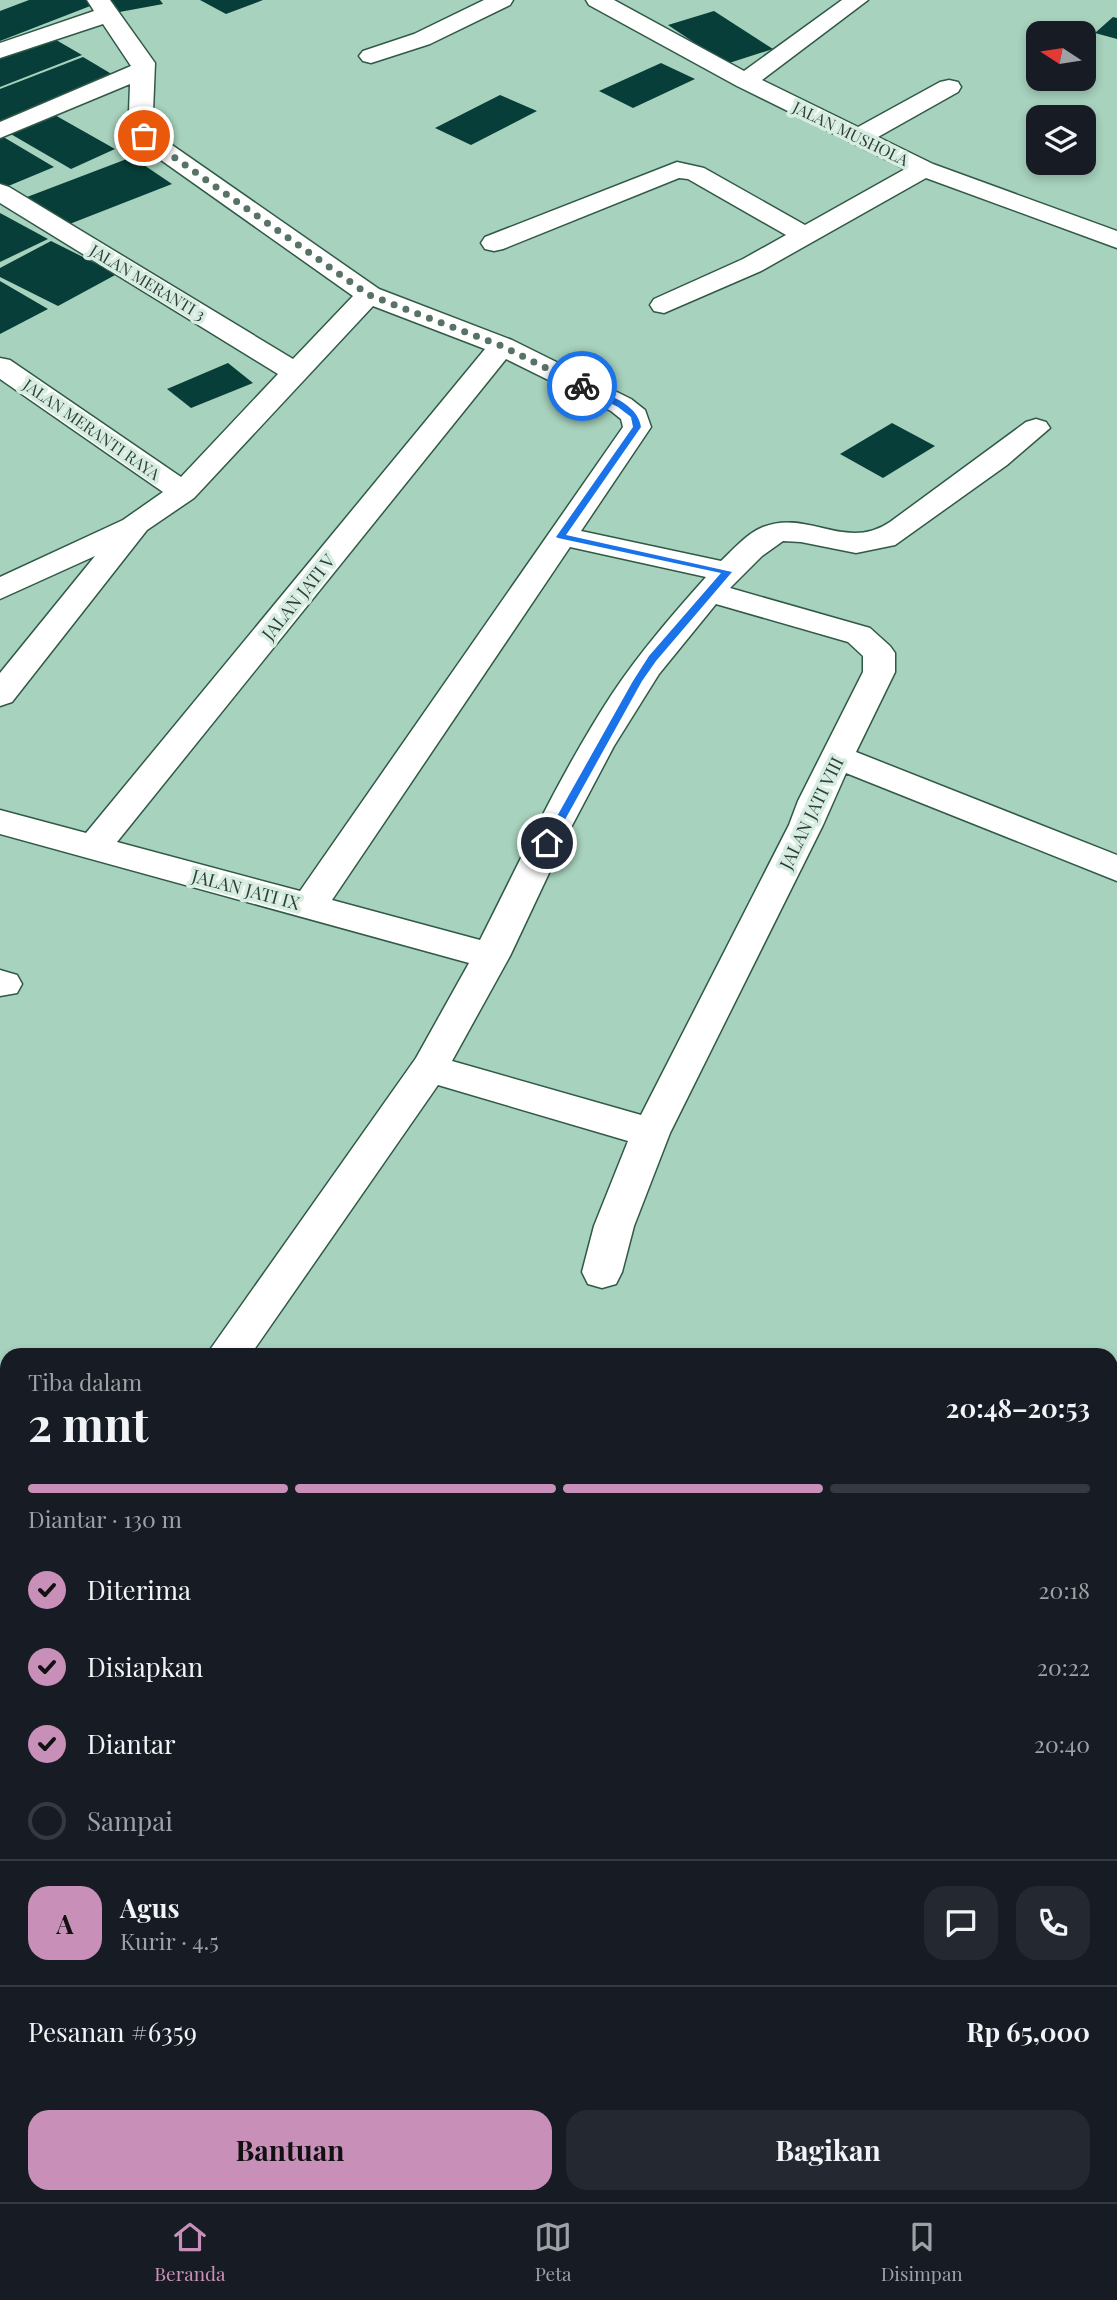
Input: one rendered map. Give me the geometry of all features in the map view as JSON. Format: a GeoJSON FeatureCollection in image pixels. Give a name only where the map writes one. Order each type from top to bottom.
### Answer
{"type":"FeatureCollection","features":[{"type":"Feature","properties":{"kind":"street"},"geometry":{"type":"LineString","coordinates":[[370,56],[422,39],[502,0]]}},
{"type":"Feature","properties":{"kind":"street","name":"JALAN MUSHOLA"},"geometry":{"type":"LineString","coordinates":[[597,0],[745,81],[924,169],[1117,240]]}},
{"type":"Feature","properties":{"kind":"street"},"geometry":{"type":"LineString","coordinates":[[745,81],[857,0]]}},
{"type":"Feature","properties":{"kind":"street"},"geometry":{"type":"LineString","coordinates":[[0,51],[104,7],[143,63],[141,112],[119,121]]}},
{"type":"Feature","properties":{"kind":"street"},"geometry":{"type":"LineString","coordinates":[[0,131],[143,71]]}},
{"type":"Feature","properties":{"kind":"street"},"geometry":{"type":"LineString","coordinates":[[859,136],[949,87]]}},
{"type":"Feature","properties":{"kind":"street"},"geometry":{"type":"LineString","coordinates":[[80,97],[119,121],[369,295],[502,346],[621,405],[635,416],[637,427],[309,906]]}},
{"type":"Feature","properties":{"kind":"street"},"geometry":{"type":"LineString","coordinates":[[664,305],[752,265],[924,169]]}},
{"type":"Feature","properties":{"kind":"street"},"geometry":{"type":"LineString","coordinates":[[494,243],[677,170],[695,173],[804,235]]}},
{"type":"Feature","properties":{"kind":"street","name":"JALAN MERANTI 3"},"geometry":{"type":"LineString","coordinates":[[0,192],[296,373]]}},
{"type":"Feature","properties":{"kind":"street"},"geometry":{"type":"LineString","coordinates":[[5,581],[136,524],[183,492],[369,295]]}},
{"type":"Feature","properties":{"kind":"street","name":"JALAN JATI V"},"geometry":{"type":"LineString","coordinates":[[94,847],[502,346]]}},
{"type":"Feature","properties":{"kind":"street","name":"JALAN MERANTI RAYA"},"geometry":{"type":"LineString","coordinates":[[0,366],[183,492]]}},
{"type":"Feature","properties":{"kind":"street"},"geometry":{"type":"LineString","coordinates":[[232,1348],[429,1068],[492,956],[558,821],[623,703],[653,659],[718,582],[767,537],[779,532],[790,531],[846,543],[883,540],[1011,449],[1036,428]]}},
{"type":"Feature","properties":{"kind":"street"},"geometry":{"type":"LineString","coordinates":[[0,695],[136,524]]}},
{"type":"Feature","properties":{"kind":"street","name":"JALAN JATI VIII"},"geometry":{"type":"LineString","coordinates":[[561,537],[718,582],[859,635],[879,653],[879,672],[651,1133],[614,1226],[602,1272]]}},
{"type":"Feature","properties":{"kind":"street"},"geometry":{"type":"LineString","coordinates":[[837,757],[1117,869]]}},
{"type":"Feature","properties":{"kind":"street","name":"JALAN JATI IX"},"geometry":{"type":"LineString","coordinates":[[0,822],[492,956]]}},
{"type":"Feature","properties":{"kind":"street"},"geometry":{"type":"LineString","coordinates":[[429,1068],[651,1133]]}},
{"type":"Feature","properties":{"kind":"building"},"geometry":{"type":"Polygon","coordinates":[[[29,0],[93,0],[98,3],[0,41],[0,11],[29,0]]]}},
{"type":"Feature","properties":{"kind":"building"},"geometry":{"type":"Polygon","coordinates":[[[105,0],[160,0],[163,4],[114,13],[105,0]]]}},
{"type":"Feature","properties":{"kind":"building"},"geometry":{"type":"Polygon","coordinates":[[[200,0],[263,0],[226,14],[200,0]]]}},
{"type":"Feature","properties":{"kind":"building"},"geometry":{"type":"Polygon","coordinates":[[[714,11],[773,49],[726,64],[668,25],[714,11]]]}},
{"type":"Feature","properties":{"kind":"building"},"geometry":{"type":"Polygon","coordinates":[[[1113,17],[1117,18],[1117,39],[1096,32],[1113,17]]]}},
{"type":"Feature","properties":{"kind":"building"},"geometry":{"type":"Polygon","coordinates":[[[51,37],[82,55],[0,87],[0,56],[51,37]]]}},
{"type":"Feature","properties":{"kind":"building"},"geometry":{"type":"Polygon","coordinates":[[[83,57],[115,76],[0,121],[0,89],[83,57]]]}},
{"type":"Feature","properties":{"kind":"building"},"geometry":{"type":"Polygon","coordinates":[[[661,63],[695,79],[633,108],[599,91],[661,63]]]}},
{"type":"Feature","properties":{"kind":"building"},"geometry":{"type":"Polygon","coordinates":[[[500,95],[537,111],[471,145],[435,128],[500,95]]]}},
{"type":"Feature","properties":{"kind":"building"},"geometry":{"type":"Polygon","coordinates":[[[53,114],[115,149],[71,169],[9,133],[53,114]]]}},
{"type":"Feature","properties":{"kind":"building"},"geometry":{"type":"Polygon","coordinates":[[[0,135],[54,167],[6,187],[0,183],[0,135]]]}},
{"type":"Feature","properties":{"kind":"building"},"geometry":{"type":"Polygon","coordinates":[[[132,157],[172,184],[67,225],[27,197],[132,157]]]}},
{"type":"Feature","properties":{"kind":"building"},"geometry":{"type":"Polygon","coordinates":[[[0,213],[48,239],[0,262],[0,213]]]}},
{"type":"Feature","properties":{"kind":"building"},"geometry":{"type":"Polygon","coordinates":[[[51,241],[117,274],[58,306],[0,277],[0,268],[51,241]]]}},
{"type":"Feature","properties":{"kind":"building"},"geometry":{"type":"Polygon","coordinates":[[[0,281],[48,309],[0,334],[0,281]]]}},
{"type":"Feature","properties":{"kind":"building"},"geometry":{"type":"Polygon","coordinates":[[[228,363],[253,383],[191,408],[167,389],[228,363]]]}},
{"type":"Feature","properties":{"kind":"building"},"geometry":{"type":"Polygon","coordinates":[[[892,423],[935,446],[883,478],[840,454],[892,423]]]}},
{"type":"Feature","properties":{"kind":"way so far"},"geometry":{"type":"LineString","coordinates":[[144,136],[369,295],[502,346],[582,386]]}},
{"type":"Feature","properties":{"kind":"route"},"geometry":{"type":"LineString","coordinates":[[547,843],[623,703],[653,659],[727,572],[561,537],[637,427],[635,416],[621,405],[582,386]]}}]}
